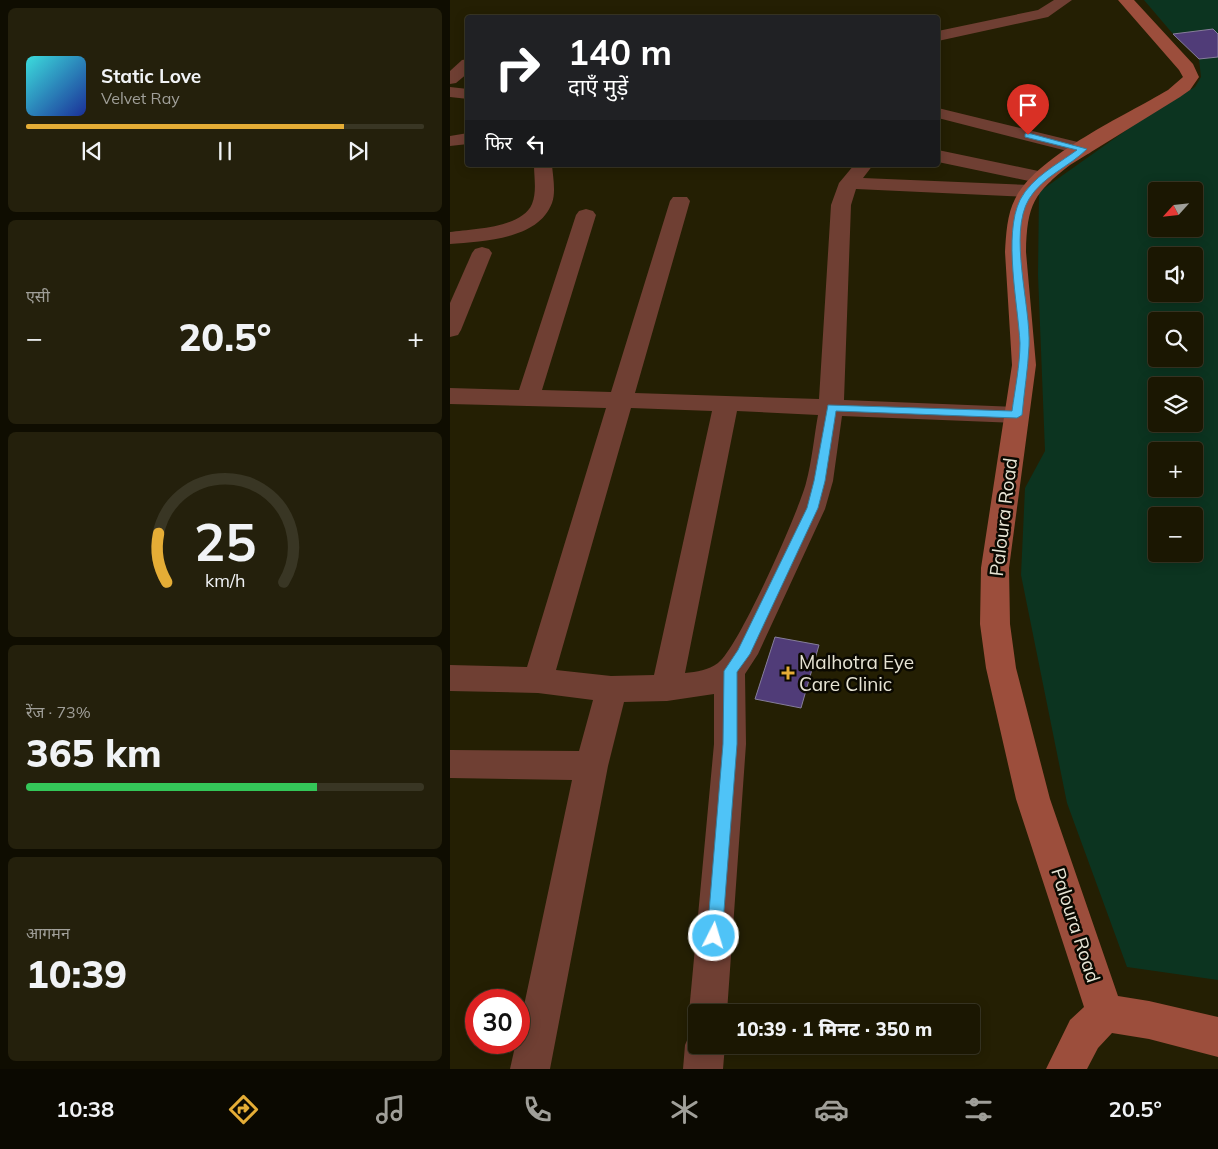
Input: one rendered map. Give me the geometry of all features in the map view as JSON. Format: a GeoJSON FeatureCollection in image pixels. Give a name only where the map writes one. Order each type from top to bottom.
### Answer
{"type":"FeatureCollection","features":[{"type":"Feature","properties":{"kind":"main road","name":"Paloura Road"},"geometry":{"type":"LineString","coordinates":[[1105,1013],[1034,799],[1015,732],[1001,668],[995,624],[995,568],[1025,345],[1016,242],[1024,200],[1037,184],[1083,149],[1186,85],[1191,77],[1187,68],[1126,0]]}},
{"type":"Feature","properties":{"kind":"main road"},"geometry":{"type":"LineString","coordinates":[[1066,1069],[1084,1034],[1105,1013],[1149,1020],[1218,1037]]}},
{"type":"Feature","properties":{"kind":"street"},"geometry":{"type":"LineString","coordinates":[[940,36],[1043,14],[1064,0]]}},
{"type":"Feature","properties":{"kind":"street"},"geometry":{"type":"LineString","coordinates":[[450,79],[465,66]]}},
{"type":"Feature","properties":{"kind":"street"},"geometry":{"type":"LineString","coordinates":[[450,92],[465,94]]}},
{"type":"Feature","properties":{"kind":"street"},"geometry":{"type":"LineString","coordinates":[[940,113],[1083,149]]}},
{"type":"Feature","properties":{"kind":"street"},"geometry":{"type":"LineString","coordinates":[[450,141],[465,138]]}},
{"type":"Feature","properties":{"kind":"street"},"geometry":{"type":"LineString","coordinates":[[940,157],[1037,184]]}},
{"type":"Feature","properties":{"kind":"street"},"geometry":{"type":"LineString","coordinates":[[450,238],[496,232],[512,228],[531,218],[542,206],[544,197],[543,167]]}},
{"type":"Feature","properties":{"kind":"street"},"geometry":{"type":"LineString","coordinates":[[450,678],[538,680],[611,689],[667,688],[708,683],[730,671],[743,654],[812,508],[820,481],[831,408],[841,205],[849,183],[862,167]]}},
{"type":"Feature","properties":{"kind":"street"},"geometry":{"type":"LineString","coordinates":[[849,183],[1037,184]]}},
{"type":"Feature","properties":{"kind":"street"},"geometry":{"type":"LineString","coordinates":[[538,680],[680,201]]}},
{"type":"Feature","properties":{"kind":"street"},"geometry":{"type":"LineString","coordinates":[[528,398],[586,215]]}},
{"type":"Feature","properties":{"kind":"street"},"geometry":{"type":"LineString","coordinates":[[450,330],[482,253]]}},
{"type":"Feature","properties":{"kind":"street"},"geometry":{"type":"LineString","coordinates":[[450,396],[726,403],[1017,415]]}},
{"type":"Feature","properties":{"kind":"street"},"geometry":{"type":"LineString","coordinates":[[667,688],[726,403]]}},
{"type":"Feature","properties":{"kind":"street"},"geometry":{"type":"LineString","coordinates":[[709,1004],[730,744],[730,671]]}},
{"type":"Feature","properties":{"kind":"street"},"geometry":{"type":"LineString","coordinates":[[530,1069],[592,766],[611,689]]}},
{"type":"Feature","properties":{"kind":"street"},"geometry":{"type":"LineString","coordinates":[[451,768],[592,766]]}},
{"type":"Feature","properties":{"kind":"street"},"geometry":{"type":"LineString","coordinates":[[703,1069],[704,1054]]}},
{"type":"Feature","properties":{"kind":"green space"},"geometry":{"type":"Polygon","coordinates":[[[1144,0],[1218,0],[1218,34],[1213,29],[1173,34],[1144,0]]]}},
{"type":"Feature","properties":{"kind":"green space"},"geometry":{"type":"Polygon","coordinates":[[[1218,57],[1218,980],[1127,967],[1067,803],[1021,575],[1025,488],[1045,451],[1038,275],[1039,192],[1149,114],[1195,87],[1201,77],[1199,59],[1218,57]]]}},
{"type":"Feature","properties":{"kind":"building"},"geometry":{"type":"Polygon","coordinates":[[[1213,29],[1218,34],[1218,57],[1199,59],[1173,34],[1213,29]]]}},
{"type":"Feature","properties":{"kind":"building"},"geometry":{"type":"Polygon","coordinates":[[[775,637],[819,645],[801,708],[755,699],[775,637]]]}},
{"type":"Feature","properties":{"kind":"place","name":"Malhotra Eye Care Clinic"},"geometry":{"type":"Point","coordinates":[788,673]}},
{"type":"Feature","properties":{"kind":"route"},"geometry":{"type":"LineString","coordinates":[[714,936],[730,744],[730,671],[743,654],[812,508],[820,481],[831,408],[1017,415],[1025,345],[1016,242],[1018,220],[1024,200],[1036,183],[1083,149],[1028,135]]}}]}
